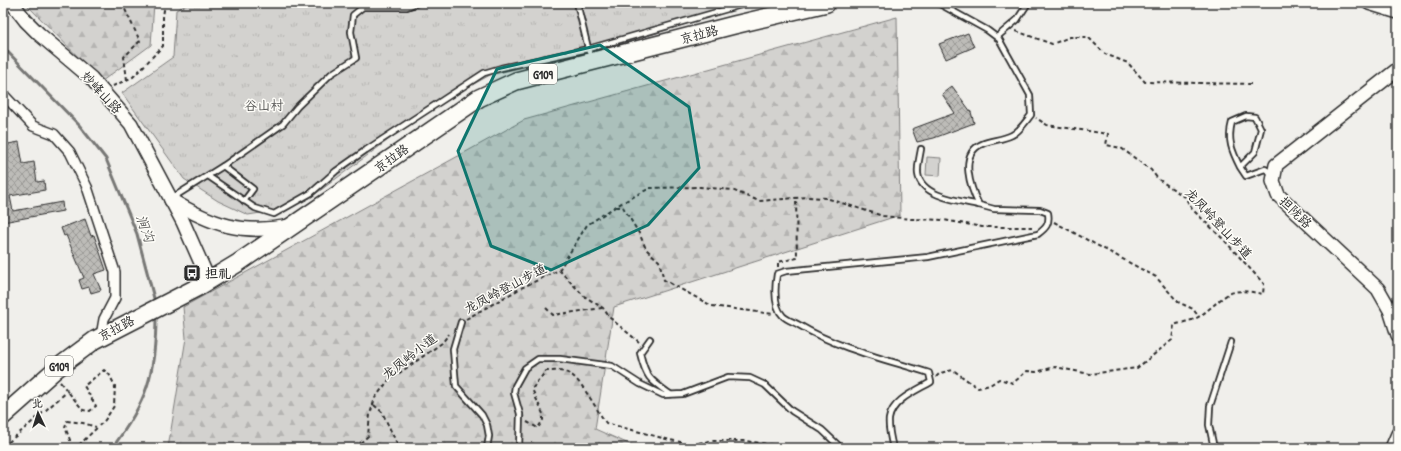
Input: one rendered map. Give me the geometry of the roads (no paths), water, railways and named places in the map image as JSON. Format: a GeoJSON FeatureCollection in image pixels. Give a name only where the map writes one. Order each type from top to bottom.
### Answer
{"type":"FeatureCollection","features":[{"type":"Feature","properties":{"kind":"highway","name":"京拉路"},"geometry":{"type":"LineString","coordinates":[[3,416],[78,351],[123,324],[205,283],[294,225],[437,125],[479,98],[516,81],[590,56],[827,3]]}},
{"type":"Feature","properties":{"kind":"street","name":"妙峰山路"},"geometry":{"type":"LineString","coordinates":[[12,3],[26,21],[86,73],[131,124],[170,199],[205,283]]}},
{"type":"Feature","properties":{"kind":"street"},"geometry":{"type":"LineString","coordinates":[[1369,3],[1398,12]]}},
{"type":"Feature","properties":{"kind":"street"},"geometry":{"type":"LineString","coordinates":[[1274,174],[1276,165],[1398,69]]}},
{"type":"Feature","properties":{"kind":"street"},"geometry":{"type":"LineString","coordinates":[[3,94],[33,126],[54,134],[70,152],[87,187],[115,272],[115,298],[104,318],[101,336]]}},
{"type":"Feature","properties":{"kind":"street","name":"担陇路"},"geometry":{"type":"LineString","coordinates":[[1274,174],[1273,181],[1278,195],[1378,289],[1390,310],[1398,335]]}},
{"type":"Feature","properties":{"kind":"street"},"geometry":{"type":"LineString","coordinates":[[170,199],[204,219],[229,228],[262,230],[294,225]]}},
{"type":"Feature","properties":{"kind":"street"},"geometry":{"type":"LineString","coordinates":[[1392,448],[1398,434]]}},
{"type":"Feature","properties":{"kind":"lane"},"geometry":{"type":"LineString","coordinates":[[170,199],[208,176],[283,124],[297,107],[331,74],[356,58],[351,32],[353,15],[363,6],[407,7],[417,3]]}},
{"type":"Feature","properties":{"kind":"lane"},"geometry":{"type":"LineString","coordinates":[[577,3],[590,56]]}},
{"type":"Feature","properties":{"kind":"lane"},"geometry":{"type":"LineString","coordinates":[[208,176],[255,208],[274,214],[311,193],[336,171],[366,150],[484,73],[502,68],[590,56],[748,3]]}},
{"type":"Feature","properties":{"kind":"lane"},"geometry":{"type":"LineString","coordinates":[[938,3],[997,37],[1030,95],[1031,115],[1013,135],[982,144],[975,148],[971,157],[968,172],[970,184],[979,205]]}},
{"type":"Feature","properties":{"kind":"lane"},"geometry":{"type":"LineString","coordinates":[[997,37],[1017,20],[1028,3]]}},
{"type":"Feature","properties":{"kind":"lane"},"geometry":{"type":"LineString","coordinates":[[1240,167],[1255,152],[1261,130],[1255,117],[1246,116],[1232,122],[1230,127],[1230,147],[1240,167],[1246,176],[1265,169],[1274,174]]}},
{"type":"Feature","properties":{"kind":"lane"},"geometry":{"type":"LineString","coordinates":[[893,448],[889,420],[893,408],[906,396],[931,382],[929,373],[847,348],[805,329],[782,316],[776,301],[775,286],[777,274],[786,271],[928,257],[1038,234],[1047,227],[1049,220],[1048,213],[1040,210],[994,209],[934,194],[922,185],[918,174],[920,149]]}},
{"type":"Feature","properties":{"kind":"lane"},"geometry":{"type":"LineString","coordinates":[[223,166],[253,189],[244,201]]}},
{"type":"Feature","properties":{"kind":"lane"},"geometry":{"type":"LineString","coordinates":[[461,322],[453,350],[456,386],[482,415],[487,425],[489,436],[487,448]]}},
{"type":"Feature","properties":{"kind":"lane"},"geometry":{"type":"LineString","coordinates":[[650,339],[640,353],[643,366],[649,379],[670,394]]}},
{"type":"Feature","properties":{"kind":"lane"},"geometry":{"type":"LineString","coordinates":[[1214,448],[1209,425],[1210,406],[1231,342]]}},
{"type":"Feature","properties":{"kind":"lane"},"geometry":{"type":"LineString","coordinates":[[519,448],[520,414],[514,393],[515,386],[525,368],[538,359],[560,359],[612,366],[640,384],[663,395],[684,394],[728,377],[750,378],[764,385],[792,412],[822,430],[842,448]]}},
{"type":"Feature","properties":{"kind":"waterway","name":"涧沟"},"geometry":{"type":"LineString","coordinates":[[3,47],[79,125],[106,159],[137,234],[155,302]]}},
{"type":"Feature","properties":{"kind":"waterway","name":"涧沟"},"geometry":{"type":"LineString","coordinates":[[112,448],[134,416],[147,386],[154,354],[156,316]]}},
{"type":"Feature","properties":{"kind":"place","name":"担礼"},"geometry":{"type":"Point","coordinates":[192,273]}},
{"type":"Feature","properties":{"kind":"park label","name":"谷山村"},"geometry":{"type":"Point","coordinates":[264,105]}}]}
